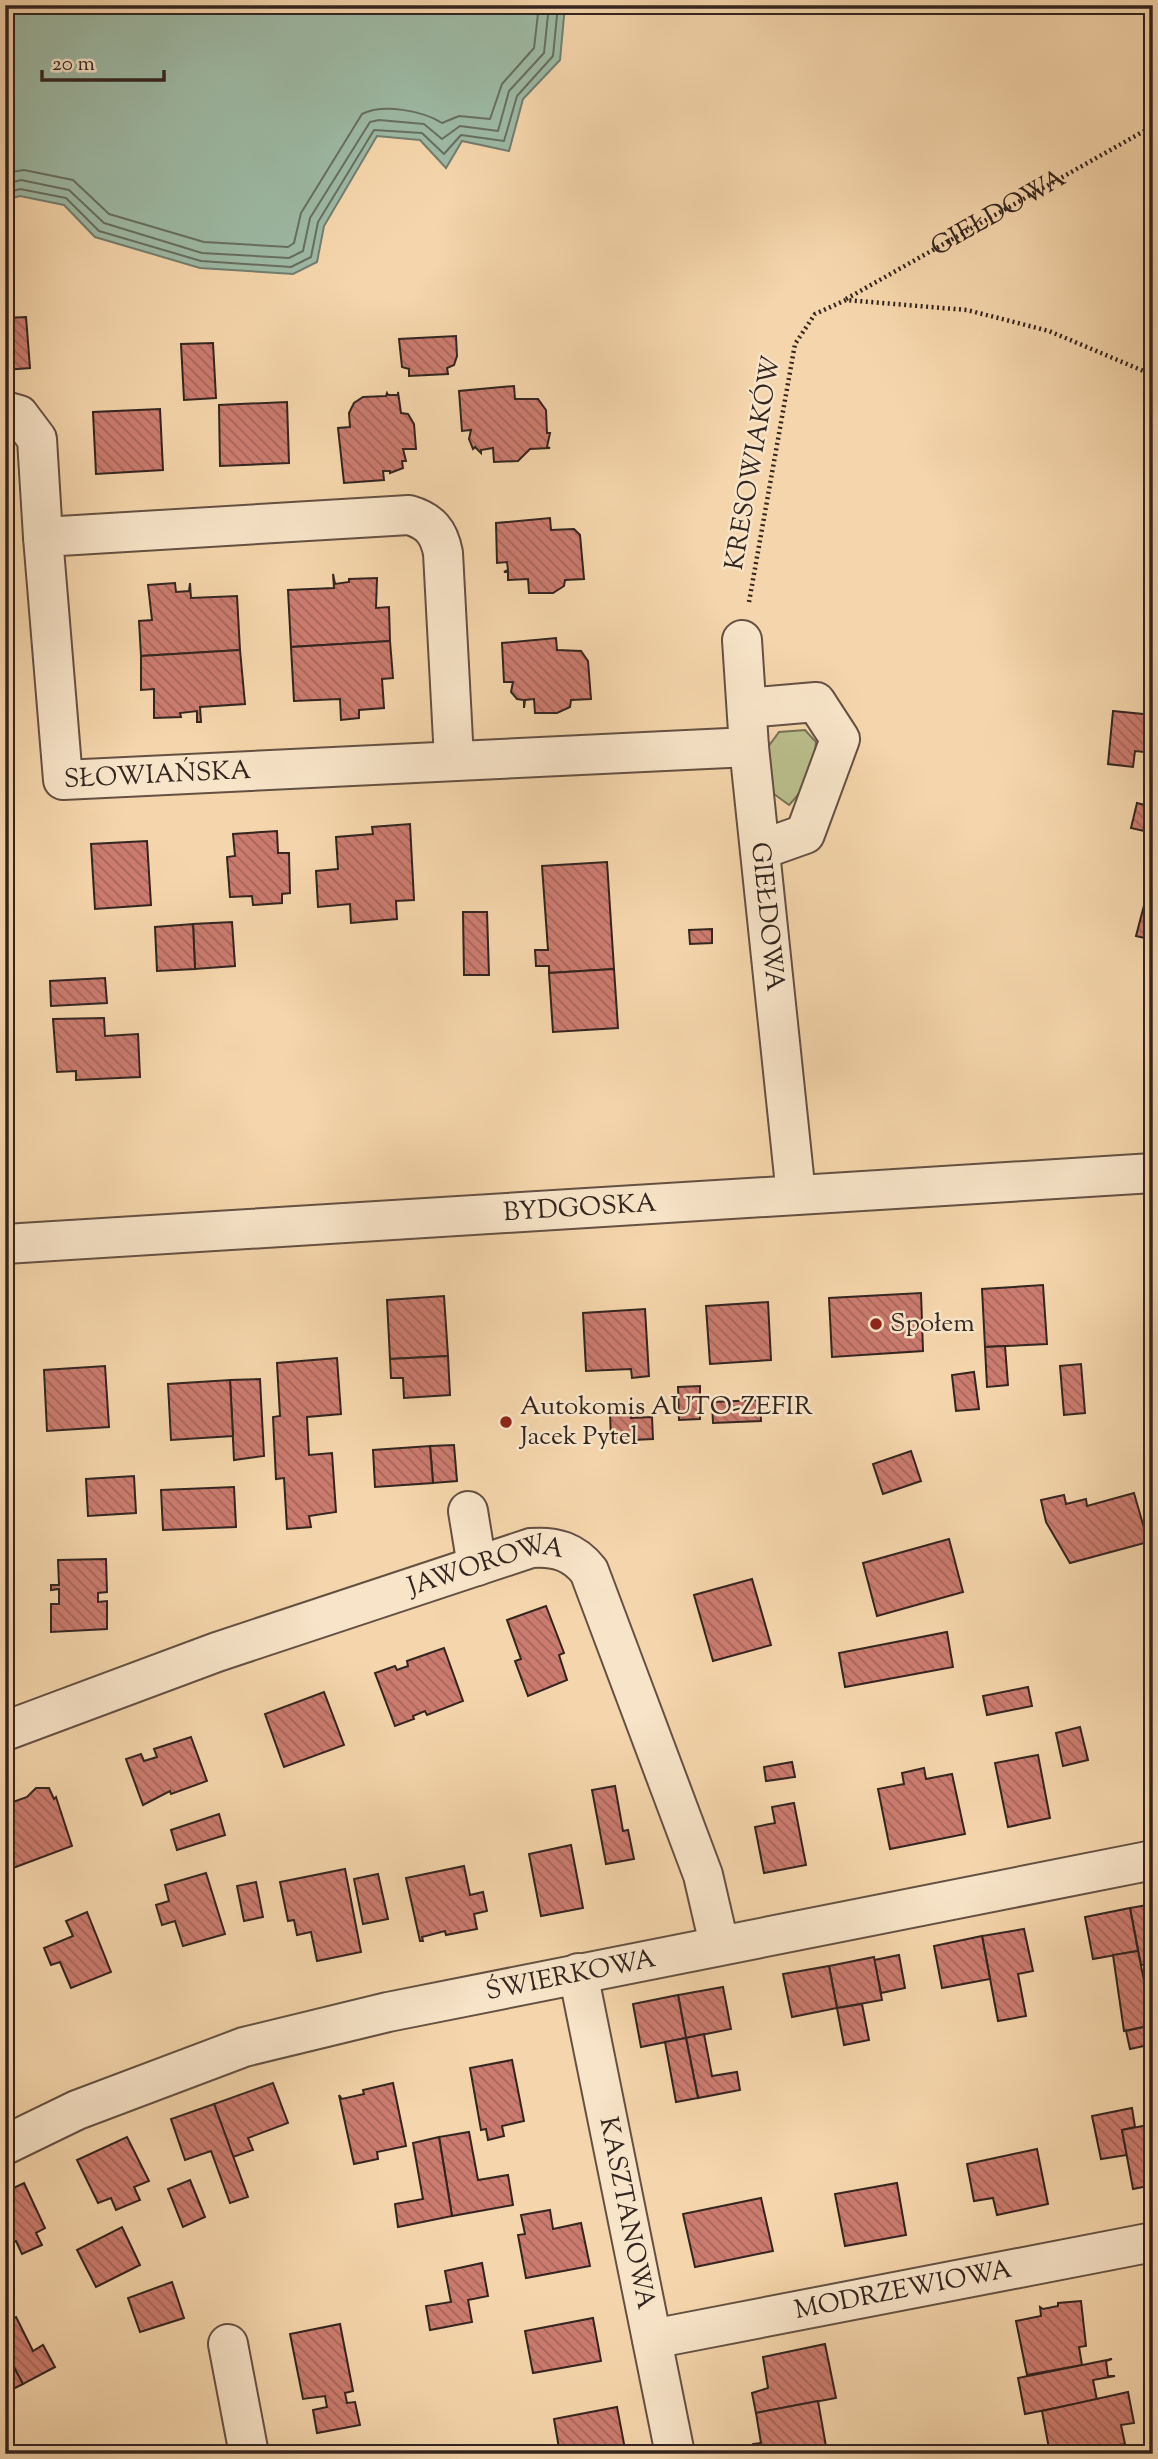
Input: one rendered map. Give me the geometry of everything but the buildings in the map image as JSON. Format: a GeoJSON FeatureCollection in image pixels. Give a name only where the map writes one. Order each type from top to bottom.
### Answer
{"type":"FeatureCollection","features":[{"type":"Feature","properties":{"kind":"street","name":"SŁOWIAŃSKA"},"geometry":{"type":"LineString","coordinates":[[5,411],[19,415],[37,439],[63,780],[454,759],[750,747]]}},
{"type":"Feature","properties":{"kind":"street"},"geometry":{"type":"LineString","coordinates":[[43,537],[409,515],[422,519],[440,540],[443,553],[454,759]]}},
{"type":"Feature","properties":{"kind":"street","name":"GIEŁDOWA"},"geometry":{"type":"LineString","coordinates":[[742,640],[760,850],[796,1195]]}},
{"type":"Feature","properties":{"kind":"street"},"geometry":{"type":"LineString","coordinates":[[747,708],[816,702],[840,739],[805,834],[760,850]]}},
{"type":"Feature","properties":{"kind":"street","name":"BYDGOSKA"},"geometry":{"type":"LineString","coordinates":[[5,1244],[1153,1173]]}},
{"type":"Feature","properties":{"kind":"street"},"geometry":{"type":"LineString","coordinates":[[468,1511],[477,1566]]}},
{"type":"Feature","properties":{"kind":"street","name":"JAWOROWA"},"geometry":{"type":"LineString","coordinates":[[5,1731],[217,1652],[531,1548],[551,1547],[567,1552],[589,1571],[703,1875],[719,1944]]}},
{"type":"Feature","properties":{"kind":"street","name":"ŚWIERKOWA"},"geometry":{"type":"LineString","coordinates":[[5,2145],[76,2110],[244,2047],[388,2012],[719,1944],[1153,1860]]}},
{"type":"Feature","properties":{"kind":"street","name":"KASZTANOWA"},"geometry":{"type":"LineString","coordinates":[[578,1973],[675,2454]]}},
{"type":"Feature","properties":{"kind":"street","name":"MODRZEWIOWA"},"geometry":{"type":"LineString","coordinates":[[652,2339],[1153,2242]]}},
{"type":"Feature","properties":{"kind":"street"},"geometry":{"type":"LineString","coordinates":[[228,2344],[249,2454]]}},
{"type":"Feature","properties":{"kind":"path","name":"GIEŁDOWA"},"geometry":{"type":"LineString","coordinates":[[846,300],[1153,126]]}},
{"type":"Feature","properties":{"kind":"path","name":"KRESOWIAKÓW"},"geometry":{"type":"LineString","coordinates":[[742,640],[795,344],[815,314],[846,300],[967,310],[1049,331],[1153,375]]}},
{"type":"Feature","properties":{"kind":"green space"},"geometry":{"type":"Polygon","coordinates":[[[805,730],[816,742],[813,760],[805,784],[789,805],[774,794],[768,747],[779,732],[805,730]]]}},
{"type":"Feature","properties":{"kind":"water"},"geometry":{"type":"Polygon","coordinates":[[[5,5],[565,5],[560,60],[523,99],[509,151],[462,141],[446,168],[420,140],[377,136],[324,226],[317,262],[293,274],[200,268],[95,237],[64,205],[20,196],[5,200],[5,5]]]}},
{"type":"Feature","properties":{"kind":"place","name":"Społem"},"geometry":{"type":"Point","coordinates":[876,1324]}},
{"type":"Feature","properties":{"kind":"place","name":"Autokomis AUTO-ZEFIR Jacek Pytel"},"geometry":{"type":"Point","coordinates":[506,1422]}}]}
